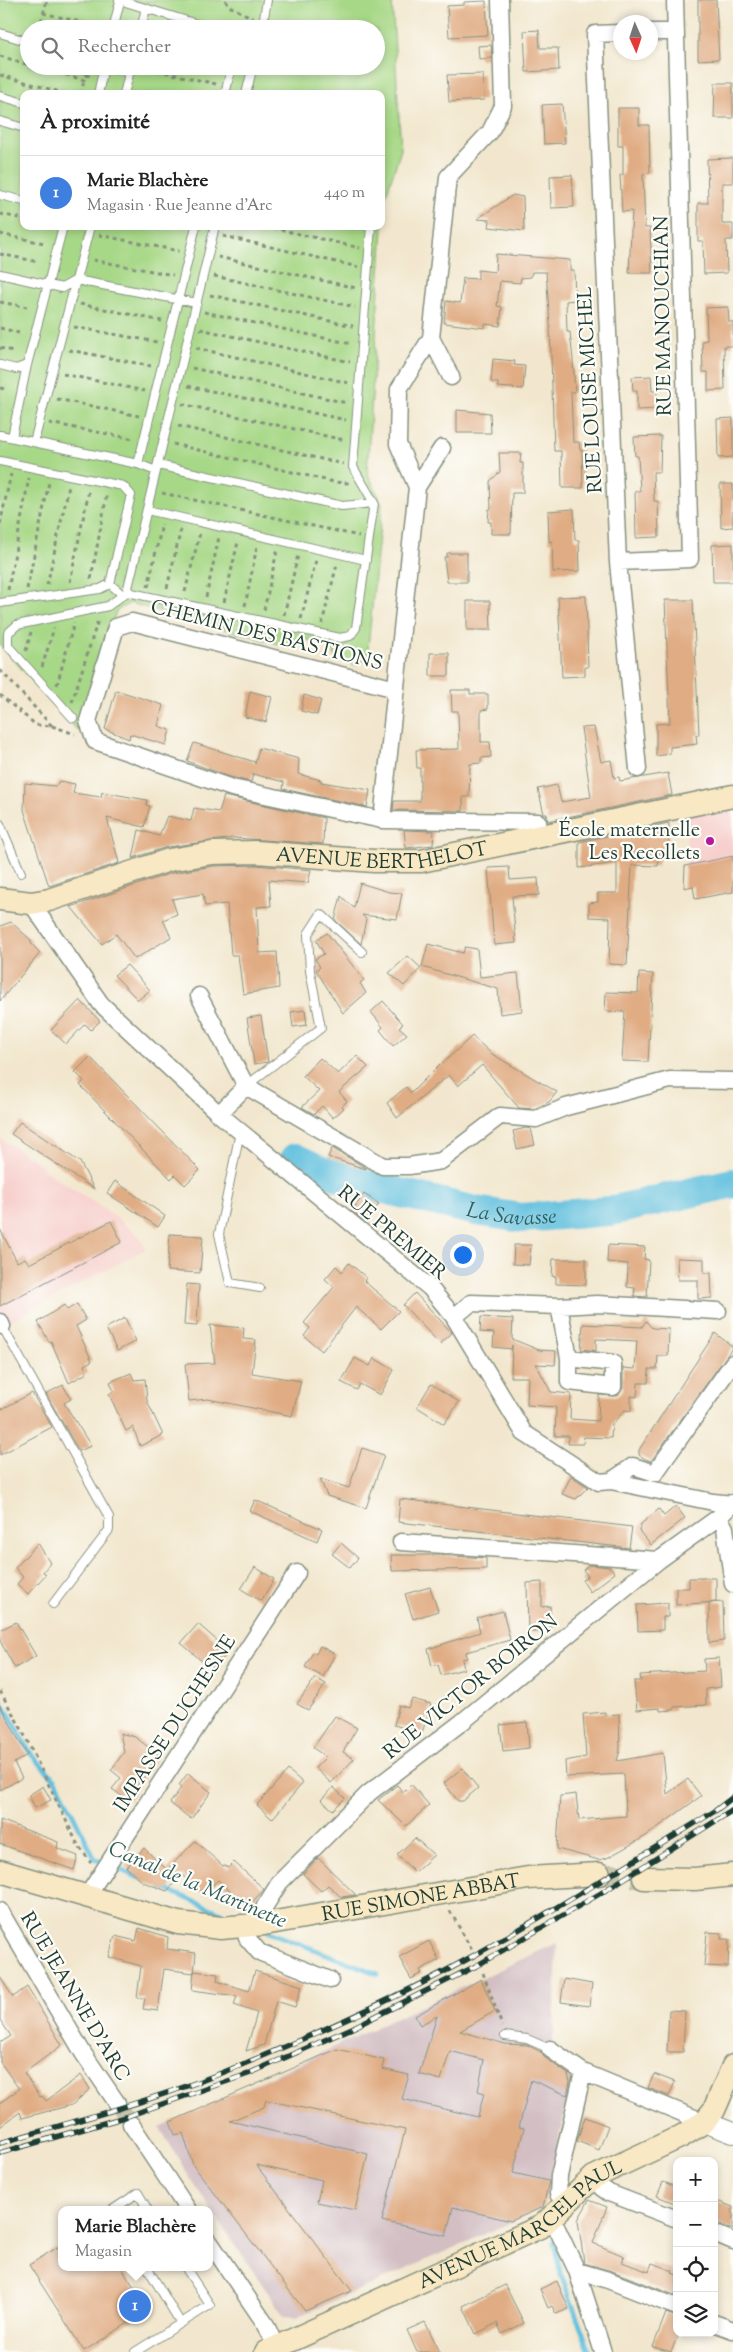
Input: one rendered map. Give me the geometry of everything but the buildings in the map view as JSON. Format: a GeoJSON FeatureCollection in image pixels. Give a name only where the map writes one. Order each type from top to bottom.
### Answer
{"type":"FeatureCollection","features":[{"type":"Feature","properties":{"kind":"main road","name":"AVENUE BERTHELOT"},"geometry":{"type":"LineString","coordinates":[[0,899],[31,903],[49,900],[169,860],[212,854],[256,852],[374,861],[421,861],[733,796]]}},
{"type":"Feature","properties":{"kind":"main road"},"geometry":{"type":"LineString","coordinates":[[0,882],[8,891],[31,903]]}},
{"type":"Feature","properties":{"kind":"main road","name":"RUE SIMONE ABBAT"},"geometry":{"type":"LineString","coordinates":[[0,1872],[178,1923],[207,1927],[254,1925],[528,1878],[599,1874]]}},
{"type":"Feature","properties":{"kind":"main road"},"geometry":{"type":"LineString","coordinates":[[644,1878],[695,1880],[733,1875]]}},
{"type":"Feature","properties":{"kind":"main road","name":"AVENUE MARCEL PAUL"},"geometry":{"type":"LineString","coordinates":[[273,2350],[530,2232],[559,2211],[594,2176],[682,2136],[704,2122],[714,2110],[733,2066]]}},
{"type":"Feature","properties":{"kind":"street"},"geometry":{"type":"LineString","coordinates":[[417,487],[398,444],[399,389],[431,338],[448,177],[490,132],[503,106],[500,0]]}},
{"type":"Feature","properties":{"kind":"street","name":"RUE MANOUCHIAN"},"geometry":{"type":"LineString","coordinates":[[618,562],[690,559],[675,0]]}},
{"type":"Feature","properties":{"kind":"street"},"geometry":{"type":"LineString","coordinates":[[658,32],[676,32]]}},
{"type":"Feature","properties":{"kind":"street","name":"RUE LOUISE MICHEL"},"geometry":{"type":"LineString","coordinates":[[613,33],[595,34],[618,562],[638,769]]}},
{"type":"Feature","properties":{"kind":"street"},"geometry":{"type":"LineString","coordinates":[[431,338],[451,377]]}},
{"type":"Feature","properties":{"kind":"street"},"geometry":{"type":"LineString","coordinates":[[382,820],[417,487],[442,448]]}},
{"type":"Feature","properties":{"kind":"street","name":"CHEMIN DES BASTIONS"},"geometry":{"type":"LineString","coordinates":[[396,689],[132,622],[116,628],[88,721],[95,741],[232,788],[382,820],[538,822],[540,837]]}},
{"type":"Feature","properties":{"kind":"street","name":"RUE PREMIER"},"geometry":{"type":"LineString","coordinates":[[31,903],[101,1004],[219,1114],[430,1288],[454,1317],[524,1433],[599,1482],[611,1481],[732,1504]]}},
{"type":"Feature","properties":{"kind":"street"},"geometry":{"type":"LineString","coordinates":[[199,996],[246,1086],[383,1166],[409,1166],[441,1161],[500,1116],[536,1119],[566,1107],[670,1080],[733,1081]]}},
{"type":"Feature","properties":{"kind":"street"},"geometry":{"type":"LineString","coordinates":[[219,1114],[246,1086]]}},
{"type":"Feature","properties":{"kind":"street"},"geometry":{"type":"LineString","coordinates":[[454,1317],[471,1303],[559,1306],[597,1304],[718,1311]]}},
{"type":"Feature","properties":{"kind":"street"},"geometry":{"type":"LineString","coordinates":[[559,1306],[569,1358]]}},
{"type":"Feature","properties":{"kind":"street"},"geometry":{"type":"LineString","coordinates":[[611,1481],[633,1466],[655,1473],[733,1363]]}},
{"type":"Feature","properties":{"kind":"street","name":"RUE VICTOR BOIRON"},"geometry":{"type":"LineString","coordinates":[[254,1925],[280,1882],[369,1793],[462,1722],[659,1560],[719,1517],[732,1504]]}},
{"type":"Feature","properties":{"kind":"street"},"geometry":{"type":"LineString","coordinates":[[719,1517],[725,1528],[733,1584]]}},
{"type":"Feature","properties":{"kind":"street"},"geometry":{"type":"LineString","coordinates":[[401,1542],[659,1560]]}},
{"type":"Feature","properties":{"kind":"street","name":"IMPASSE DUCHESNE"},"geometry":{"type":"LineString","coordinates":[[87,1896],[298,1573]]}},
{"type":"Feature","properties":{"kind":"street","name":"RUE JEANNE D'ARC"},"geometry":{"type":"LineString","coordinates":[[0,1911],[83,2053],[117,2103]]}},
{"type":"Feature","properties":{"kind":"street"},"geometry":{"type":"LineString","coordinates":[[254,1925],[247,1938],[259,1952],[330,1980]]}},
{"type":"Feature","properties":{"kind":"street"},"geometry":{"type":"LineString","coordinates":[[550,2049],[583,2072],[733,2133]]}},
{"type":"Feature","properties":{"kind":"street"},"geometry":{"type":"LineString","coordinates":[[583,2072],[559,2176],[559,2211],[603,2352]]}},
{"type":"Feature","properties":{"kind":"street"},"geometry":{"type":"LineString","coordinates":[[131,2124],[185,2206]]}},
{"type":"Feature","properties":{"kind":"street"},"geometry":{"type":"LineString","coordinates":[[594,2176],[602,2188],[609,2193],[673,2217]]}},
{"type":"Feature","properties":{"kind":"street"},"geometry":{"type":"LineString","coordinates":[[718,2235],[733,2241]]}},
{"type":"Feature","properties":{"kind":"street"},"geometry":{"type":"LineString","coordinates":[[213,2247],[266,2325],[273,2350]]}},
{"type":"Feature","properties":{"kind":"street"},"geometry":{"type":"LineString","coordinates":[[577,2272],[608,2280],[673,2306]]}},
{"type":"Feature","properties":{"kind":"street"},"geometry":{"type":"LineString","coordinates":[[718,2324],[733,2330]]}},
{"type":"Feature","properties":{"kind":"lane"},"geometry":{"type":"LineString","coordinates":[[116,20],[120,0],[184,20]]}},
{"type":"Feature","properties":{"kind":"lane"},"geometry":{"type":"LineString","coordinates":[[263,20],[267,0]]}},
{"type":"Feature","properties":{"kind":"lane"},"geometry":{"type":"LineString","coordinates":[[143,20],[146,8]]}},
{"type":"Feature","properties":{"kind":"lane"},"geometry":{"type":"LineString","coordinates":[[0,34],[20,40]]}},
{"type":"Feature","properties":{"kind":"lane"},"geometry":{"type":"LineString","coordinates":[[99,90],[102,75]]}},
{"type":"Feature","properties":{"kind":"lane"},"geometry":{"type":"LineString","coordinates":[[125,90],[129,75]]}},
{"type":"Feature","properties":{"kind":"lane"},"geometry":{"type":"LineString","coordinates":[[226,90],[230,75]]}},
{"type":"Feature","properties":{"kind":"lane"},"geometry":{"type":"LineString","coordinates":[[247,90],[251,75]]}},
{"type":"Feature","properties":{"kind":"lane"},"geometry":{"type":"LineString","coordinates":[[0,96],[20,102]]}},
{"type":"Feature","properties":{"kind":"lane"},"geometry":{"type":"LineString","coordinates":[[0,121],[20,127]]}},
{"type":"Feature","properties":{"kind":"lane"},"geometry":{"type":"LineString","coordinates":[[0,195],[20,200]]}},
{"type":"Feature","properties":{"kind":"lane"},"geometry":{"type":"LineString","coordinates":[[12,437],[27,366],[62,230]]}},
{"type":"Feature","properties":{"kind":"lane"},"geometry":{"type":"LineString","coordinates":[[34,442],[89,230]]}},
{"type":"Feature","properties":{"kind":"lane"},"geometry":{"type":"LineString","coordinates":[[138,464],[195,230]]}},
{"type":"Feature","properties":{"kind":"lane"},"geometry":{"type":"LineString","coordinates":[[71,715],[8,646],[8,633],[17,625],[58,618],[102,607],[125,593],[152,490],[214,230]]}},
{"type":"Feature","properties":{"kind":"lane"},"geometry":{"type":"LineString","coordinates":[[110,584],[125,593],[340,638],[350,636],[356,628],[374,503],[353,467],[372,230]]}},
{"type":"Feature","properties":{"kind":"lane"},"geometry":{"type":"LineString","coordinates":[[0,274],[62,288],[76,280],[178,300],[196,307]]}},
{"type":"Feature","properties":{"kind":"lane"},"geometry":{"type":"LineString","coordinates":[[0,365],[16,368],[27,366]]}},
{"type":"Feature","properties":{"kind":"lane"},"geometry":{"type":"LineString","coordinates":[[0,435],[342,506],[374,503]]}},
{"type":"Feature","properties":{"kind":"lane"},"geometry":{"type":"LineString","coordinates":[[0,461],[123,486],[131,495],[110,584]]}},
{"type":"Feature","properties":{"kind":"lane"},"geometry":{"type":"LineString","coordinates":[[147,510],[366,560]]}},
{"type":"Feature","properties":{"kind":"lane"},"geometry":{"type":"LineString","coordinates":[[3,603],[100,589],[110,584]]}},
{"type":"Feature","properties":{"kind":"lane"},"geometry":{"type":"LineString","coordinates":[[0,824],[21,873]]}},
{"type":"Feature","properties":{"kind":"lane"},"geometry":{"type":"LineString","coordinates":[[246,1086],[321,1028],[310,971],[308,934],[321,914],[362,952]]}},
{"type":"Feature","properties":{"kind":"lane"},"geometry":{"type":"LineString","coordinates":[[240,1132],[219,1234],[230,1283],[260,1288]]}},
{"type":"Feature","properties":{"kind":"lane"},"geometry":{"type":"LineString","coordinates":[[1,1324],[110,1517],[109,1530],[53,1604]]}},
{"type":"Feature","properties":{"kind":"lane"},"geometry":{"type":"LineString","coordinates":[[505,2036],[527,2038],[550,2049]]}},
{"type":"Feature","properties":{"kind":"lane"},"geometry":{"type":"LineString","coordinates":[[118,2206],[138,2194],[146,2206]]}},
{"type":"Feature","properties":{"kind":"lane"},"geometry":{"type":"LineString","coordinates":[[149,2271],[180,2322]]}},
{"type":"Feature","properties":{"kind":"lane"},"geometry":{"type":"LineString","coordinates":[[135,2352],[180,2322],[210,2305],[188,2271]]}},
{"type":"Feature","properties":{"kind":"path"},"geometry":{"type":"LineString","coordinates":[[41,20],[47,0]]}},
{"type":"Feature","properties":{"kind":"path"},"geometry":{"type":"LineString","coordinates":[[225,0],[229,6],[252,20]]}},
{"type":"Feature","properties":{"kind":"path"},"geometry":{"type":"LineString","coordinates":[[43,13],[71,20]]}},
{"type":"Feature","properties":{"kind":"path"},"geometry":{"type":"LineString","coordinates":[[0,56],[20,62]]}},
{"type":"Feature","properties":{"kind":"path"},"geometry":{"type":"LineString","coordinates":[[0,75],[53,90]]}},
{"type":"Feature","properties":{"kind":"path"},"geometry":{"type":"LineString","coordinates":[[66,75],[84,80]]}},
{"type":"Feature","properties":{"kind":"path"},"geometry":{"type":"LineString","coordinates":[[82,90],[86,75],[101,79]]}},
{"type":"Feature","properties":{"kind":"path"},"geometry":{"type":"LineString","coordinates":[[172,75],[226,90]]}},
{"type":"Feature","properties":{"kind":"path"},"geometry":{"type":"LineString","coordinates":[[0,214],[20,218]]}},
{"type":"Feature","properties":{"kind":"path"},"geometry":{"type":"LineString","coordinates":[[89,230],[190,253]]}},
{"type":"Feature","properties":{"kind":"path"},"geometry":{"type":"LineString","coordinates":[[214,230],[368,269]]}},
{"type":"Feature","properties":{"kind":"path"},"geometry":{"type":"LineString","coordinates":[[282,230],[370,250]]}},
{"type":"Feature","properties":{"kind":"path"},"geometry":{"type":"LineString","coordinates":[[0,234],[44,244]]}},
{"type":"Feature","properties":{"kind":"path"},"geometry":{"type":"LineString","coordinates":[[0,254],[38,262]]}},
{"type":"Feature","properties":{"kind":"path"},"geometry":{"type":"LineString","coordinates":[[208,255],[366,290]]}},
{"type":"Feature","properties":{"kind":"path"},"geometry":{"type":"LineString","coordinates":[[82,258],[184,277]]}},
{"type":"Feature","properties":{"kind":"path"},"geometry":{"type":"LineString","coordinates":[[204,273],[365,309]]}},
{"type":"Feature","properties":{"kind":"path"},"geometry":{"type":"LineString","coordinates":[[199,293],[364,328]]}},
{"type":"Feature","properties":{"kind":"path"},"geometry":{"type":"LineString","coordinates":[[0,302],[27,307]]}},
{"type":"Feature","properties":{"kind":"path"},"geometry":{"type":"LineString","coordinates":[[70,302],[172,323]]}},
{"type":"Feature","properties":{"kind":"path"},"geometry":{"type":"LineString","coordinates":[[196,307],[362,346]]}},
{"type":"Feature","properties":{"kind":"path"},"geometry":{"type":"LineString","coordinates":[[64,325],[167,344]]}},
{"type":"Feature","properties":{"kind":"path"},"geometry":{"type":"LineString","coordinates":[[191,327],[361,364]]}},
{"type":"Feature","properties":{"kind":"path"},"geometry":{"type":"LineString","coordinates":[[0,328],[19,333]]}},
{"type":"Feature","properties":{"kind":"path"},"geometry":{"type":"LineString","coordinates":[[186,346],[359,385]]}},
{"type":"Feature","properties":{"kind":"path"},"geometry":{"type":"LineString","coordinates":[[0,348],[13,351]]}},
{"type":"Feature","properties":{"kind":"path"},"geometry":{"type":"LineString","coordinates":[[58,348],[162,368]]}},
{"type":"Feature","properties":{"kind":"path"},"geometry":{"type":"LineString","coordinates":[[182,366],[358,406]]}},
{"type":"Feature","properties":{"kind":"path"},"geometry":{"type":"LineString","coordinates":[[52,372],[156,393]]}},
{"type":"Feature","properties":{"kind":"path"},"geometry":{"type":"LineString","coordinates":[[177,383],[356,422]]}},
{"type":"Feature","properties":{"kind":"path"},"geometry":{"type":"LineString","coordinates":[[46,396],[150,418]]}},
{"type":"Feature","properties":{"kind":"path"},"geometry":{"type":"LineString","coordinates":[[173,402],[355,442]]}},
{"type":"Feature","properties":{"kind":"path"},"geometry":{"type":"LineString","coordinates":[[40,421],[144,441]]}},
{"type":"Feature","properties":{"kind":"path"},"geometry":{"type":"LineString","coordinates":[[168,424],[353,467]]}},
{"type":"Feature","properties":{"kind":"path"},"geometry":{"type":"LineString","coordinates":[[163,442],[334,482],[362,484]]}},
{"type":"Feature","properties":{"kind":"path"},"geometry":{"type":"LineString","coordinates":[[0,524],[13,464]]}},
{"type":"Feature","properties":{"kind":"path"},"geometry":{"type":"LineString","coordinates":[[3,603],[32,468]]}},
{"type":"Feature","properties":{"kind":"path"},"geometry":{"type":"LineString","coordinates":[[25,600],[51,472]]}},
{"type":"Feature","properties":{"kind":"path"},"geometry":{"type":"LineString","coordinates":[[45,597],[71,476]]}},
{"type":"Feature","properties":{"kind":"path"},"geometry":{"type":"LineString","coordinates":[[67,594],[91,480]]}},
{"type":"Feature","properties":{"kind":"path"},"geometry":{"type":"LineString","coordinates":[[88,590],[109,484]]}},
{"type":"Feature","properties":{"kind":"path"},"geometry":{"type":"LineString","coordinates":[[152,490],[369,538]]}},
{"type":"Feature","properties":{"kind":"path"},"geometry":{"type":"LineString","coordinates":[[146,596],[164,514]]}},
{"type":"Feature","properties":{"kind":"path"},"geometry":{"type":"LineString","coordinates":[[164,600],[183,518]]}},
{"type":"Feature","properties":{"kind":"path"},"geometry":{"type":"LineString","coordinates":[[182,604],[203,523]]}},
{"type":"Feature","properties":{"kind":"path"},"geometry":{"type":"LineString","coordinates":[[203,608],[221,527]]}},
{"type":"Feature","properties":{"kind":"path"},"geometry":{"type":"LineString","coordinates":[[222,612],[240,531]]}},
{"type":"Feature","properties":{"kind":"path"},"geometry":{"type":"LineString","coordinates":[[243,617],[259,536]]}},
{"type":"Feature","properties":{"kind":"path"},"geometry":{"type":"LineString","coordinates":[[262,621],[279,540]]}},
{"type":"Feature","properties":{"kind":"path"},"geometry":{"type":"LineString","coordinates":[[281,626],[300,545]]}},
{"type":"Feature","properties":{"kind":"path"},"geometry":{"type":"LineString","coordinates":[[298,629],[319,549]]}},
{"type":"Feature","properties":{"kind":"path"},"geometry":{"type":"LineString","coordinates":[[320,634],[339,554]]}},
{"type":"Feature","properties":{"kind":"path"},"geometry":{"type":"LineString","coordinates":[[71,715],[102,607]]}},
{"type":"Feature","properties":{"kind":"path"},"geometry":{"type":"LineString","coordinates":[[54,696],[77,613]]}},
{"type":"Feature","properties":{"kind":"path"},"geometry":{"type":"LineString","coordinates":[[38,679],[58,618]]}},
{"type":"Feature","properties":{"kind":"path"},"geometry":{"type":"LineString","coordinates":[[24,664],[34,622]]}},
{"type":"Feature","properties":{"kind":"path"},"geometry":{"type":"LineString","coordinates":[[0,670],[52,726],[36,725],[0,695]]}},
{"type":"Feature","properties":{"kind":"path"},"geometry":{"type":"LineString","coordinates":[[0,1691],[78,1845],[100,1875]]}},
{"type":"Feature","properties":{"kind":"path"},"geometry":{"type":"LineString","coordinates":[[440,1893],[473,1952]]}},
{"type":"Feature","properties":{"kind":"path"},"geometry":{"type":"LineString","coordinates":[[483,1972],[505,2036]]}},
{"type":"Feature","properties":{"kind":"shaded area","name":"École maternelle Les Recollets"},"geometry":{"type":"Polygon","coordinates":[[[733,805],[733,883],[695,899],[693,887],[684,888],[688,815],[733,805]]]}},
{"type":"Feature","properties":{"kind":"shaded area"},"geometry":{"type":"Polygon","coordinates":[[[0,1138],[42,1165],[44,1170],[112,1214],[140,1237],[145,1249],[7,1323],[0,1310],[0,1138]]]}},
{"type":"Feature","properties":{"kind":"shaded area"},"geometry":{"type":"Polygon","coordinates":[[[557,1943],[554,2035],[548,2056],[574,2072],[543,2208],[298,2317],[284,2316],[213,2212],[213,2206],[209,2206],[193,2183],[160,2128],[557,1943]]]}},
{"type":"Feature","properties":{"kind":"green space"},"geometry":{"type":"Polygon","coordinates":[[[0,0],[392,0],[401,150],[385,198],[385,90],[20,90],[20,230],[383,230],[367,472],[382,504],[367,659],[356,665],[336,659],[330,648],[321,643],[297,640],[289,647],[130,603],[116,611],[78,731],[0,645],[0,0]]]}},
{"type":"Feature","properties":{"kind":"waterway","name":"La Savasse"},"geometry":{"type":"LineString","coordinates":[[295,1158],[325,1172],[363,1184],[476,1211],[522,1218],[610,1211],[733,1183]]}},
{"type":"Feature","properties":{"kind":"waterway","name":"Canal de la Martinette"},"geometry":{"type":"LineString","coordinates":[[0,1699],[31,1754],[56,1780],[95,1859],[144,1880]]}},
{"type":"Feature","properties":{"kind":"waterway","name":"Canal de la Martinette"},"geometry":{"type":"LineString","coordinates":[[163,1888],[233,1918]]}},
{"type":"Feature","properties":{"kind":"waterway","name":"Canal de la Martinette"},"geometry":{"type":"LineString","coordinates":[[269,1932],[378,1974]]}},
{"type":"Feature","properties":{"kind":"waterway","name":"Canal de la Martinette"},"geometry":{"type":"LineString","coordinates":[[554,2242],[561,2275],[590,2352]]}},
{"type":"Feature","properties":{"kind":"tunnel"},"geometry":{"type":"LineString","coordinates":[[599,1874],[644,1878]]}},
{"type":"Feature","properties":{"kind":"tunnel"},"geometry":{"type":"LineString","coordinates":[[117,2103],[131,2124]]}},
{"type":"Feature","properties":{"kind":"railway"},"geometry":{"type":"LineString","coordinates":[[0,2143],[124,2107],[186,2086],[275,2051],[361,2013],[418,1986],[504,1939],[715,1811],[733,1797]]}},
{"type":"Feature","properties":{"kind":"railway"},"geometry":{"type":"LineString","coordinates":[[0,2153],[125,2117],[248,2074],[352,2028],[476,1966],[601,1893],[733,1810]]}},
{"type":"Feature","properties":{"kind":"place","name":"École maternelle Les Recollets"},"geometry":{"type":"Point","coordinates":[710,841]}},
{"type":"Feature","properties":{"kind":"place","name":"Marie Blachère"},"geometry":{"type":"Point","coordinates":[135,2306]}}]}
